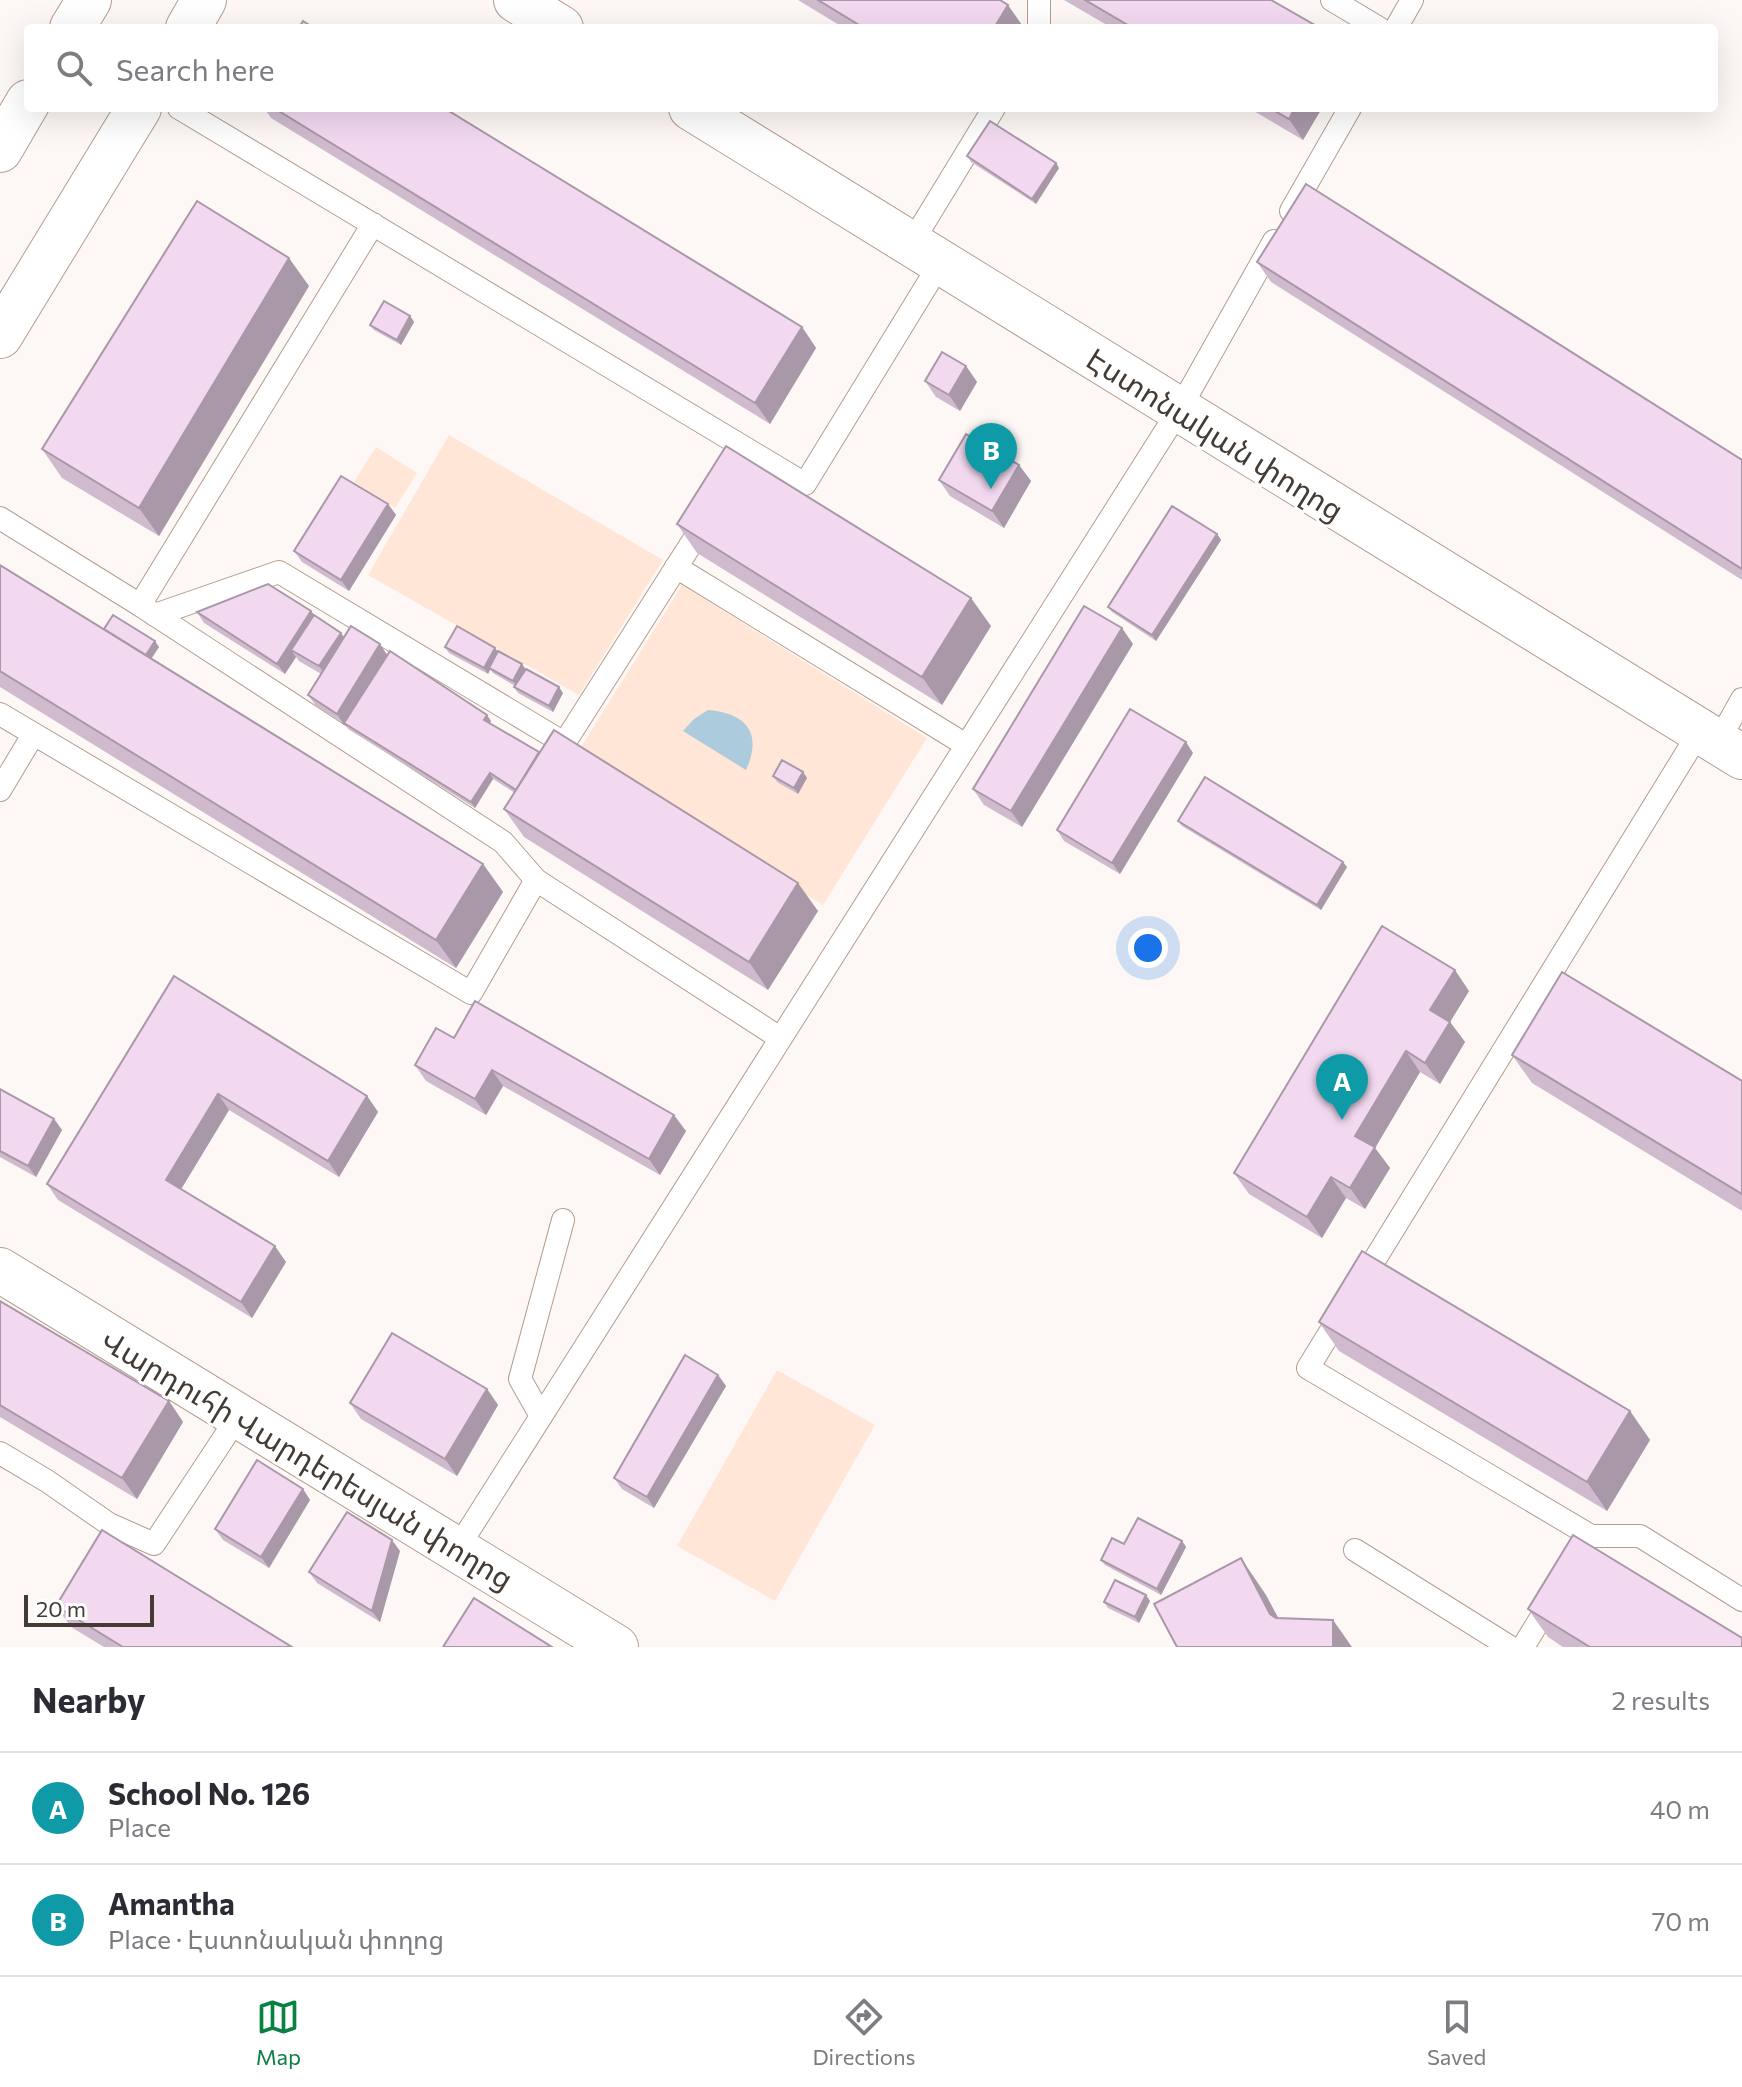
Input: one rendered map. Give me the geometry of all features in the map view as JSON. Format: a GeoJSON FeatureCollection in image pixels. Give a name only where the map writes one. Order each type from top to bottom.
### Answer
{"type":"FeatureCollection","features":[{"type":"Feature","properties":{"kind":"street"},"geometry":{"type":"LineString","coordinates":[[190,24],[204,0]]}},
{"type":"Feature","properties":{"kind":"street"},"geometry":{"type":"LineString","coordinates":[[516,0],[555,24]]}},
{"type":"Feature","properties":{"kind":"street"},"geometry":{"type":"LineString","coordinates":[[0,150],[24,109]]}},
{"type":"Feature","properties":{"kind":"street"},"geometry":{"type":"LineString","coordinates":[[0,336],[137,112]]}},
{"type":"Feature","properties":{"kind":"street","name":"Էստոնական փողոց"},"geometry":{"type":"LineString","coordinates":[[697,112],[1720,743]]}},
{"type":"Feature","properties":{"kind":"street","name":"Վարդուհի Վարդերեսյան փողոց"},"geometry":{"type":"LineString","coordinates":[[0,1270],[616,1647]]}},
{"type":"Feature","properties":{"kind":"lane"},"geometry":{"type":"LineString","coordinates":[[1039,0],[1039,24]]}},
{"type":"Feature","properties":{"kind":"lane"},"geometry":{"type":"LineString","coordinates":[[1332,0],[1372,24]]}},
{"type":"Feature","properties":{"kind":"lane"},"geometry":{"type":"LineString","coordinates":[[1398,24],[1412,0]]}},
{"type":"Feature","properties":{"kind":"lane"},"geometry":{"type":"LineString","coordinates":[[186,112],[373,224],[747,458],[805,484],[926,253],[992,112]]}},
{"type":"Feature","properties":{"kind":"lane"},"geometry":{"type":"LineString","coordinates":[[457,1549],[1179,410],[1348,112]]}},
{"type":"Feature","properties":{"kind":"lane"},"geometry":{"type":"LineString","coordinates":[[147,610],[373,224]]}},
{"type":"Feature","properties":{"kind":"lane"},"geometry":{"type":"LineString","coordinates":[[549,768],[718,503]]}},
{"type":"Feature","properties":{"kind":"lane"},"geometry":{"type":"LineString","coordinates":[[0,518],[507,836],[536,880],[780,1038]]}},
{"type":"Feature","properties":{"kind":"lane"},"geometry":{"type":"LineString","coordinates":[[676,567],[966,745]]}},
{"type":"Feature","properties":{"kind":"lane"},"geometry":{"type":"LineString","coordinates":[[147,610],[279,572],[564,743]]}},
{"type":"Feature","properties":{"kind":"lane"},"geometry":{"type":"LineString","coordinates":[[1742,699],[1720,743],[1308,1368],[1587,1542],[1640,1536],[1742,1600]]}},
{"type":"Feature","properties":{"kind":"lane"},"geometry":{"type":"LineString","coordinates":[[0,714],[471,993],[536,880]]}},
{"type":"Feature","properties":{"kind":"lane"},"geometry":{"type":"LineString","coordinates":[[0,790],[33,735]]}},
{"type":"Feature","properties":{"kind":"lane"},"geometry":{"type":"LineString","coordinates":[[541,1416],[520,1379],[563,1220]]}},
{"type":"Feature","properties":{"kind":"lane"},"geometry":{"type":"LineString","coordinates":[[0,1453],[109,1524],[154,1544],[239,1415]]}},
{"type":"Feature","properties":{"kind":"lane"},"geometry":{"type":"LineString","coordinates":[[1355,1550],[1510,1647]]}},
{"type":"Feature","properties":{"kind":"lane"},"geometry":{"type":"LineString","coordinates":[[1523,1647],[1561,1585]]}},
{"type":"Feature","properties":{"kind":"shaded area"},"geometry":{"type":"Polygon","coordinates":[[[449,435],[663,560],[579,695],[368,575],[449,435]]]}},
{"type":"Feature","properties":{"kind":"shaded area"},"geometry":{"type":"Polygon","coordinates":[[[376,447],[417,473],[395,508],[354,482],[376,447]]]}},
{"type":"Feature","properties":{"kind":"shaded area"},"geometry":{"type":"Polygon","coordinates":[[[682,585],[927,738],[823,905],[578,752],[682,585]]]}},
{"type":"Feature","properties":{"kind":"shaded area"},"geometry":{"type":"Polygon","coordinates":[[[777,1370],[875,1425],[775,1601],[677,1546],[777,1370]]]}},
{"type":"Feature","properties":{"kind":"water"},"geometry":{"type":"Polygon","coordinates":[[[708,710],[732,715],[748,727],[753,745],[746,770],[683,731],[708,710]]]}},
{"type":"Feature","properties":{"kind":"building"},"geometry":{"type":"Polygon","coordinates":[[[818,0],[1000,0],[1008,5],[996,24],[857,24],[818,0]]]}},
{"type":"Feature","properties":{"kind":"building"},"geometry":{"type":"Polygon","coordinates":[[[1085,0],[1271,0],[1313,24],[1126,24],[1085,0]]]}},
{"type":"Feature","properties":{"kind":"building"},"geometry":{"type":"Polygon","coordinates":[[[281,112],[451,112],[802,327],[755,403],[281,112]]]}},
{"type":"Feature","properties":{"kind":"building"},"geometry":{"type":"Polygon","coordinates":[[[1277,112],[1293,112],[1289,119],[1277,112]]]}},
{"type":"Feature","properties":{"kind":"building"},"geometry":{"type":"Polygon","coordinates":[[[990,121],[1056,163],[1032,199],[967,156],[990,121]]]}},
{"type":"Feature","properties":{"kind":"building"},"geometry":{"type":"Polygon","coordinates":[[[1306,184],[1742,460],[1742,569],[1257,262],[1306,184]]]}},
{"type":"Feature","properties":{"kind":"building"},"geometry":{"type":"Polygon","coordinates":[[[197,201],[289,258],[139,508],[42,449],[197,201]]]}},
{"type":"Feature","properties":{"kind":"building"},"geometry":{"type":"Polygon","coordinates":[[[384,301],[410,316],[397,340],[370,325],[384,301]]]}},
{"type":"Feature","properties":{"kind":"building"},"geometry":{"type":"Polygon","coordinates":[[[942,352],[966,366],[949,395],[925,381],[942,352]]]}},
{"type":"Feature","properties":{"kind":"building"},"geometry":{"type":"Polygon","coordinates":[[[966,434],[1019,465],[992,511],[939,480],[966,434]]]}},
{"type":"Feature","properties":{"kind":"building"},"geometry":{"type":"Polygon","coordinates":[[[726,446],[971,598],[922,677],[677,524],[726,446]]]}},
{"type":"Feature","properties":{"kind":"building"},"geometry":{"type":"Polygon","coordinates":[[[341,476],[388,504],[341,580],[294,551],[341,476]]]}},
{"type":"Feature","properties":{"kind":"building"},"geometry":{"type":"Polygon","coordinates":[[[1172,506],[1217,534],[1152,635],[1108,607],[1172,506]]]}},
{"type":"Feature","properties":{"kind":"building"},"geometry":{"type":"Polygon","coordinates":[[[0,565],[483,864],[436,940],[0,671],[0,565]]]}},
{"type":"Feature","properties":{"kind":"building"},"geometry":{"type":"Polygon","coordinates":[[[268,584],[311,611],[277,664],[197,612],[268,584]]]}},
{"type":"Feature","properties":{"kind":"building"},"geometry":{"type":"Polygon","coordinates":[[[1084,606],[1122,628],[1011,811],[973,789],[1084,606]]]}},
{"type":"Feature","properties":{"kind":"building"},"geometry":{"type":"Polygon","coordinates":[[[113,615],[155,641],[146,655],[104,629],[113,615]]]}},
{"type":"Feature","properties":{"kind":"building"},"geometry":{"type":"Polygon","coordinates":[[[314,615],[341,633],[319,666],[291,650],[314,615]]]}},
{"type":"Feature","properties":{"kind":"building"},"geometry":{"type":"Polygon","coordinates":[[[351,626],[380,644],[337,714],[308,695],[351,626]]]}},
{"type":"Feature","properties":{"kind":"building"},"geometry":{"type":"Polygon","coordinates":[[[457,626],[495,648],[484,668],[445,647],[457,626]]]}},
{"type":"Feature","properties":{"kind":"building"},"geometry":{"type":"Polygon","coordinates":[[[390,651],[487,715],[484,720],[539,752],[516,790],[490,773],[471,802],[344,723],[390,651]]]}},
{"type":"Feature","properties":{"kind":"building"},"geometry":{"type":"Polygon","coordinates":[[[498,651],[522,664],[513,681],[489,668],[498,651]]]}},
{"type":"Feature","properties":{"kind":"building"},"geometry":{"type":"Polygon","coordinates":[[[526,669],[559,687],[549,706],[514,687],[526,669]]]}},
{"type":"Feature","properties":{"kind":"building"},"geometry":{"type":"Polygon","coordinates":[[[1130,709],[1186,742],[1112,863],[1057,830],[1130,709]]]}},
{"type":"Feature","properties":{"kind":"building"},"geometry":{"type":"Polygon","coordinates":[[[554,730],[798,883],[749,962],[504,809],[554,730]]]}},
{"type":"Feature","properties":{"kind":"building"},"geometry":{"type":"Polygon","coordinates":[[[782,760],[803,772],[794,788],[773,776],[782,760]]]}},
{"type":"Feature","properties":{"kind":"building"},"geometry":{"type":"Polygon","coordinates":[[[1205,777],[1343,862],[1317,905],[1178,821],[1205,777]]]}},
{"type":"Feature","properties":{"kind":"building"},"geometry":{"type":"Polygon","coordinates":[[[1382,926],[1455,970],[1430,1010],[1450,1022],[1425,1063],[1406,1051],[1355,1136],[1375,1147],[1350,1188],[1331,1177],[1307,1217],[1234,1173],[1382,926]]]}},
{"type":"Feature","properties":{"kind":"building"},"geometry":{"type":"Polygon","coordinates":[[[1562,972],[1742,1081],[1742,1194],[1512,1055],[1562,972]]]}},
{"type":"Feature","properties":{"kind":"building"},"geometry":{"type":"Polygon","coordinates":[[[174,976],[367,1096],[328,1161],[218,1094],[166,1180],[275,1246],[241,1302],[47,1184],[174,976]]]}},
{"type":"Feature","properties":{"kind":"building"},"geometry":{"type":"Polygon","coordinates":[[[475,1001],[674,1115],[649,1159],[492,1070],[475,1099],[415,1065],[436,1028],[454,1038],[475,1001]]]}},
{"type":"Feature","properties":{"kind":"building"},"geometry":{"type":"Polygon","coordinates":[[[0,1089],[54,1119],[28,1166],[0,1151],[0,1089]]]}},
{"type":"Feature","properties":{"kind":"building"},"geometry":{"type":"Polygon","coordinates":[[[1362,1251],[1630,1411],[1587,1482],[1319,1322],[1362,1251]]]}},
{"type":"Feature","properties":{"kind":"building"},"geometry":{"type":"Polygon","coordinates":[[[0,1301],[169,1401],[122,1478],[0,1405],[0,1301]]]}},
{"type":"Feature","properties":{"kind":"building"},"geometry":{"type":"Polygon","coordinates":[[[392,1333],[487,1389],[445,1459],[350,1403],[392,1333]]]}},
{"type":"Feature","properties":{"kind":"building"},"geometry":{"type":"Polygon","coordinates":[[[685,1355],[718,1375],[647,1497],[614,1478],[685,1355]]]}},
{"type":"Feature","properties":{"kind":"building"},"geometry":{"type":"Polygon","coordinates":[[[257,1460],[303,1489],[261,1557],[215,1529],[257,1460]]]}},
{"type":"Feature","properties":{"kind":"building"},"geometry":{"type":"Polygon","coordinates":[[[347,1512],[392,1540],[372,1611],[309,1572],[347,1512]]]}},
{"type":"Feature","properties":{"kind":"building"},"geometry":{"type":"Polygon","coordinates":[[[1138,1518],[1182,1541],[1157,1589],[1101,1560],[1112,1538],[1124,1544],[1138,1518]]]}},
{"type":"Feature","properties":{"kind":"building"},"geometry":{"type":"Polygon","coordinates":[[[102,1530],[292,1647],[123,1647],[56,1606],[102,1530]]]}},
{"type":"Feature","properties":{"kind":"building"},"geometry":{"type":"Polygon","coordinates":[[[1573,1535],[1742,1638],[1742,1647],[1590,1647],[1528,1609],[1573,1535]]]}},
{"type":"Feature","properties":{"kind":"building"},"geometry":{"type":"Polygon","coordinates":[[[1241,1558],[1270,1614],[1276,1618],[1333,1620],[1333,1647],[1177,1647],[1154,1604],[1241,1558]]]}},
{"type":"Feature","properties":{"kind":"building"},"geometry":{"type":"Polygon","coordinates":[[[1115,1580],[1146,1595],[1135,1617],[1104,1602],[1115,1580]]]}},
{"type":"Feature","properties":{"kind":"building"},"geometry":{"type":"Polygon","coordinates":[[[474,1598],[552,1647],[443,1647],[474,1598]]]}},
{"type":"Feature","properties":{"kind":"place","name":"Amantha"},"geometry":{"type":"Point","coordinates":[991,489]}},
{"type":"Feature","properties":{"kind":"place","name":"School No. 126"},"geometry":{"type":"Point","coordinates":[1342,1120]}}]}
